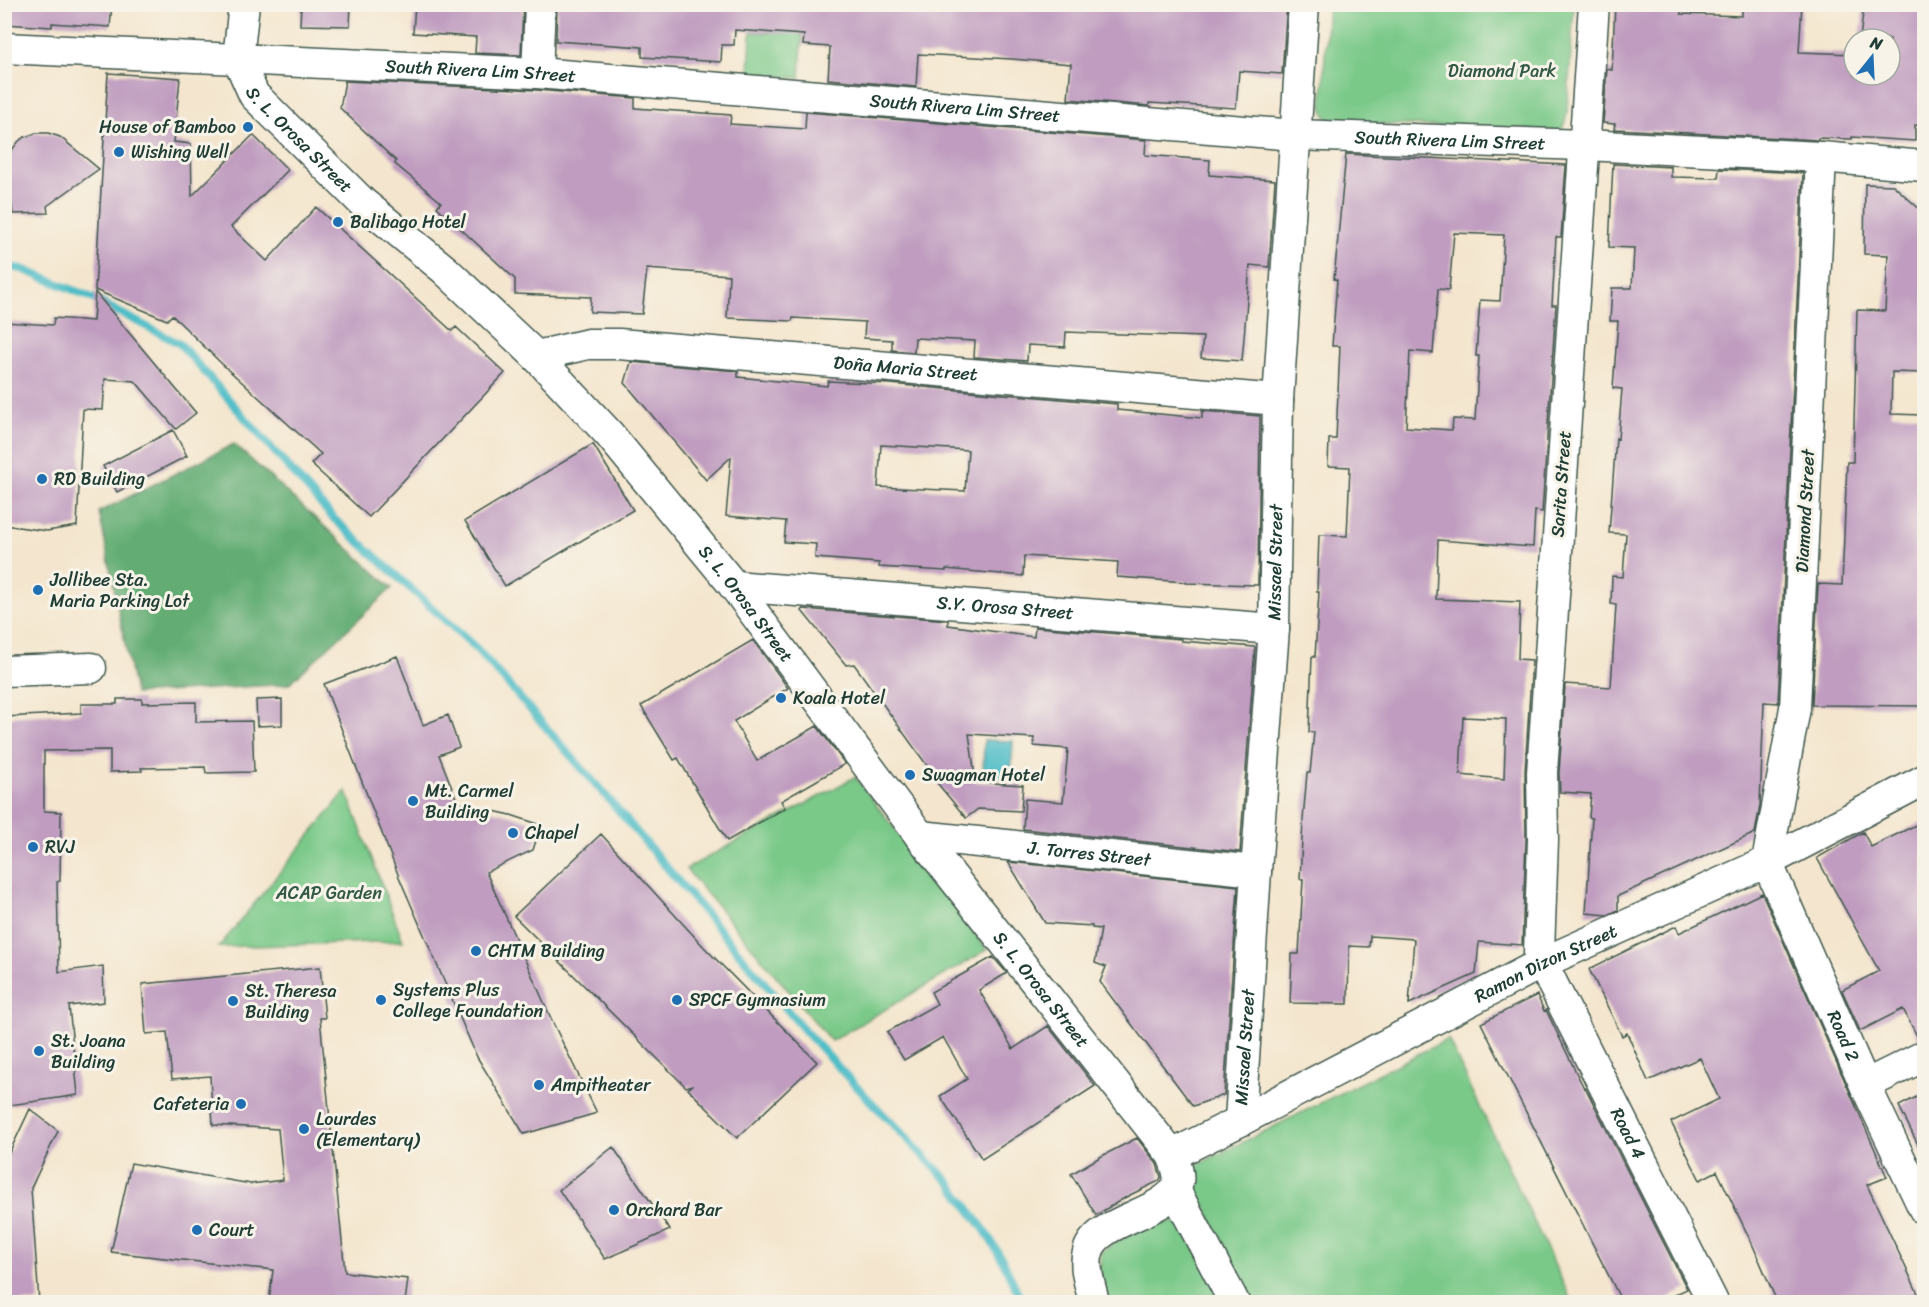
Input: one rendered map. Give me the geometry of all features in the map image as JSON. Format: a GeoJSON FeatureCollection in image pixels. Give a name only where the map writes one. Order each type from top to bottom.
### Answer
{"type":"FeatureCollection","features":[{"type":"Feature","properties":{"kind":"street"},"geometry":{"type":"LineString","coordinates":[[238,59],[244,4]]}},
{"type":"Feature","properties":{"kind":"street"},"geometry":{"type":"LineString","coordinates":[[537,73],[540,4]]}},
{"type":"Feature","properties":{"kind":"street","name":"Missael Street"},"geometry":{"type":"LineString","coordinates":[[1240,1121],[1274,629],[1278,400],[1304,4]]}},
{"type":"Feature","properties":{"kind":"street","name":"Sarita Street"},"geometry":{"type":"LineString","coordinates":[[1542,963],[1539,944],[1543,840],[1542,772],[1594,4]]}},
{"type":"Feature","properties":{"kind":"street","name":"South Rivera Lim Street"},"geometry":{"type":"LineString","coordinates":[[4,48],[537,73],[1295,135],[1585,145],[1821,157],[1924,166]]}},
{"type":"Feature","properties":{"kind":"street","name":"S. L. Orosa Street"},"geometry":{"type":"LineString","coordinates":[[238,59],[254,95],[270,113],[362,202],[445,270],[536,356],[609,434],[734,586],[920,836],[1172,1155],[1178,1172],[1175,1190]]}},
{"type":"Feature","properties":{"kind":"street","name":"Diamond Street"},"geometry":{"type":"LineString","coordinates":[[1767,862],[1795,708],[1821,157]]}},
{"type":"Feature","properties":{"kind":"street","name":"Doña Maria Street"},"geometry":{"type":"LineString","coordinates":[[536,356],[588,344],[619,344],[1278,400]]}},
{"type":"Feature","properties":{"kind":"street","name":"S.Y. Orosa Street"},"geometry":{"type":"LineString","coordinates":[[734,586],[1274,629]]}},
{"type":"Feature","properties":{"kind":"street"},"geometry":{"type":"LineString","coordinates":[[4,671],[91,668]]}},
{"type":"Feature","properties":{"kind":"street","name":"Ramon Dizon Street"},"geometry":{"type":"LineString","coordinates":[[1172,1155],[1542,963],[1767,862],[1924,780]]}},
{"type":"Feature","properties":{"kind":"street","name":"J. Torres Street"},"geometry":{"type":"LineString","coordinates":[[920,836],[1256,871]]}},
{"type":"Feature","properties":{"kind":"street","name":"Road 2"},"geometry":{"type":"LineString","coordinates":[[1767,862],[1865,1085],[1924,1209]]}},
{"type":"Feature","properties":{"kind":"street","name":"Road 4"},"geometry":{"type":"LineString","coordinates":[[1542,963],[1713,1302]]}},
{"type":"Feature","properties":{"kind":"street"},"geometry":{"type":"LineString","coordinates":[[1865,1085],[1924,1056]]}},
{"type":"Feature","properties":{"kind":"street"},"geometry":{"type":"LineString","coordinates":[[1095,1302],[1086,1263],[1088,1250],[1093,1240],[1102,1232],[1165,1199],[1175,1190],[1234,1302]]}},
{"type":"Feature","properties":{"kind":"green space"},"geometry":{"type":"Polygon","coordinates":[[[771,5],[804,5],[800,78],[749,75],[751,32],[769,33],[771,5]]]}},
{"type":"Feature","properties":{"kind":"green space","name":"Diamond Park"},"geometry":{"type":"Polygon","coordinates":[[[1328,5],[1574,5],[1567,112],[1561,131],[1330,122],[1322,106],[1328,5]]]}},
{"type":"Feature","properties":{"kind":"green space"},"geometry":{"type":"Polygon","coordinates":[[[234,444],[392,588],[289,684],[135,694],[99,512],[234,444]]]}},
{"type":"Feature","properties":{"kind":"green space"},"geometry":{"type":"Polygon","coordinates":[[[855,777],[987,950],[831,1041],[686,869],[855,777]]]}},
{"type":"Feature","properties":{"kind":"green space","name":"ACAP Garden"},"geometry":{"type":"Polygon","coordinates":[[[346,791],[403,941],[219,947],[346,791]]]}},
{"type":"Feature","properties":{"kind":"green space"},"geometry":{"type":"Polygon","coordinates":[[[1448,1039],[1572,1302],[1253,1302],[1187,1170],[1448,1039]]]}},
{"type":"Feature","properties":{"kind":"green space"},"geometry":{"type":"Polygon","coordinates":[[[1173,1222],[1182,1226],[1224,1302],[1106,1302],[1100,1271],[1101,1252],[1135,1232],[1154,1225],[1173,1222]]]}},
{"type":"Feature","properties":{"kind":"water"},"geometry":{"type":"Polygon","coordinates":[[[984,740],[1013,741],[1011,778],[983,777],[984,740]]]}},
{"type":"Feature","properties":{"kind":"building"},"geometry":{"type":"Polygon","coordinates":[[[4,4],[112,4],[110,27],[52,23],[52,27],[4,24],[4,4]]]}},
{"type":"Feature","properties":{"kind":"building"},"geometry":{"type":"Polygon","coordinates":[[[301,4],[351,4],[350,26],[300,25],[301,4]]]}},
{"type":"Feature","properties":{"kind":"building"},"geometry":{"type":"Polygon","coordinates":[[[415,4],[523,4],[521,55],[475,53],[476,37],[413,33],[415,4]]]}},
{"type":"Feature","properties":{"kind":"building"},"geometry":{"type":"Polygon","coordinates":[[[557,4],[1287,4],[1282,74],[1239,71],[1236,108],[1149,103],[1149,106],[1068,99],[1071,64],[1012,59],[918,54],[916,87],[828,79],[830,47],[803,45],[804,35],[735,30],[734,45],[722,45],[721,62],[642,57],[642,47],[556,41],[557,4]]]}},
{"type":"Feature","properties":{"kind":"building"},"geometry":{"type":"Polygon","coordinates":[[[1615,4],[1681,4],[1681,14],[1742,16],[1742,4],[1802,4],[1799,52],[1842,54],[1842,87],[1902,87],[1902,27],[1861,27],[1864,4],[1924,4],[1924,126],[1915,125],[1915,141],[1852,137],[1852,139],[1818,138],[1818,140],[1614,129],[1615,124],[1603,123],[1607,69],[1612,70],[1615,4]]]}},
{"type":"Feature","properties":{"kind":"building"},"geometry":{"type":"Polygon","coordinates":[[[108,73],[180,78],[174,142],[191,144],[192,196],[253,135],[288,170],[231,227],[267,261],[316,207],[452,331],[456,327],[505,373],[369,517],[311,464],[321,454],[172,315],[167,320],[95,290],[108,73]]]}},
{"type":"Feature","properties":{"kind":"building"},"geometry":{"type":"Polygon","coordinates":[[[345,81],[536,90],[635,98],[635,108],[731,115],[730,124],[805,129],[806,112],[1146,140],[1145,155],[1210,160],[1209,175],[1275,180],[1269,267],[1250,265],[1242,361],[1201,358],[1203,337],[1066,332],[1065,347],[1028,345],[1027,361],[974,357],[975,341],[915,338],[914,352],[892,350],[892,340],[864,338],[865,322],[793,318],[792,321],[727,318],[729,275],[647,269],[642,314],[590,312],[591,297],[515,294],[515,279],[437,207],[441,202],[395,164],[396,161],[340,108],[345,81]]]}},
{"type":"Feature","properties":{"kind":"building"},"geometry":{"type":"Polygon","coordinates":[[[36,133],[48,133],[60,137],[99,169],[47,206],[48,213],[13,214],[7,162],[11,151],[19,141],[36,133]]]}},
{"type":"Feature","properties":{"kind":"building"},"geometry":{"type":"Polygon","coordinates":[[[1346,154],[1566,165],[1561,237],[1556,237],[1552,305],[1556,305],[1542,512],[1535,511],[1533,547],[1438,540],[1436,599],[1520,602],[1518,659],[1532,660],[1525,772],[1526,840],[1522,945],[1479,942],[1476,974],[1409,1004],[1414,939],[1370,936],[1369,947],[1349,946],[1348,1004],[1290,1003],[1292,954],[1299,954],[1303,820],[1307,773],[1310,773],[1314,732],[1309,732],[1312,657],[1315,657],[1319,592],[1317,592],[1319,535],[1347,536],[1350,467],[1328,466],[1329,439],[1336,439],[1340,346],[1332,346],[1337,280],[1334,279],[1346,154]],[[1454,233],[1449,290],[1438,289],[1433,353],[1410,351],[1406,427],[1452,430],[1453,419],[1475,420],[1480,300],[1500,301],[1504,235],[1454,233]],[[1463,717],[1460,775],[1504,779],[1506,719],[1463,717]]]}},
{"type":"Feature","properties":{"kind":"building"},"geometry":{"type":"Polygon","coordinates":[[[1613,164],[1671,167],[1671,177],[1718,178],[1719,169],[1803,173],[1778,703],[1764,702],[1760,805],[1755,833],[1618,896],[1618,910],[1608,915],[1586,913],[1592,818],[1589,817],[1591,794],[1560,792],[1559,773],[1565,684],[1611,687],[1616,605],[1611,604],[1612,576],[1623,577],[1626,534],[1609,533],[1622,389],[1613,388],[1618,321],[1610,321],[1612,288],[1632,288],[1634,248],[1609,247],[1613,164]]]}},
{"type":"Feature","properties":{"kind":"building"},"geometry":{"type":"Polygon","coordinates":[[[1865,184],[1893,185],[1924,213],[1924,373],[1892,372],[1891,414],[1924,415],[1924,706],[1812,705],[1818,584],[1842,585],[1847,462],[1853,462],[1857,310],[1885,311],[1888,255],[1864,254],[1865,184]]]}},
{"type":"Feature","properties":{"kind":"building"},"geometry":{"type":"Polygon","coordinates":[[[95,292],[196,413],[176,429],[135,381],[105,379],[103,410],[83,409],[77,526],[47,531],[4,525],[4,322],[53,325],[54,318],[93,321],[95,292]]]}},
{"type":"Feature","properties":{"kind":"building"},"geometry":{"type":"Polygon","coordinates":[[[631,362],[738,371],[738,377],[827,386],[828,381],[890,384],[1117,404],[1117,410],[1202,418],[1202,411],[1260,416],[1258,585],[1186,583],[1117,577],[1118,562],[1024,556],[1023,576],[946,569],[946,571],[879,567],[879,563],[815,558],[816,544],[784,542],[786,521],[726,516],[731,457],[706,480],[625,383],[631,362]],[[881,445],[878,487],[965,491],[968,450],[881,445]]]}},
{"type":"Feature","properties":{"kind":"building"},"geometry":{"type":"Polygon","coordinates":[[[173,430],[187,456],[117,492],[103,466],[173,430]]]}},
{"type":"Feature","properties":{"kind":"building"},"geometry":{"type":"Polygon","coordinates":[[[593,444],[633,510],[505,586],[465,521],[593,444]]]}},
{"type":"Feature","properties":{"kind":"building"},"geometry":{"type":"Polygon","coordinates":[[[803,609],[948,620],[948,625],[1034,637],[1035,627],[1255,647],[1240,852],[1023,829],[1025,799],[1063,802],[1068,749],[1034,746],[1034,738],[969,734],[976,782],[1023,785],[1021,811],[978,809],[966,818],[929,773],[931,771],[854,664],[846,665],[802,611],[803,609]]]}},
{"type":"Feature","properties":{"kind":"building"},"geometry":{"type":"Polygon","coordinates":[[[753,640],[788,688],[734,721],[757,761],[817,726],[845,764],[781,801],[785,808],[727,841],[678,758],[674,760],[641,706],[753,640]]]}},
{"type":"Feature","properties":{"kind":"building"},"geometry":{"type":"Polygon","coordinates":[[[397,656],[423,725],[448,715],[459,747],[439,755],[458,803],[511,815],[541,825],[533,850],[486,872],[554,1025],[597,1113],[524,1134],[477,1057],[399,877],[324,684],[397,656]]]}},
{"type":"Feature","properties":{"kind":"building"},"geometry":{"type":"Polygon","coordinates":[[[117,699],[142,699],[142,703],[196,702],[196,722],[252,721],[254,772],[206,773],[205,767],[141,768],[142,771],[110,772],[110,750],[44,751],[44,811],[61,812],[60,881],[57,882],[59,972],[103,966],[104,1002],[69,1006],[78,1095],[4,1106],[4,717],[81,713],[81,704],[117,704],[117,699]]]}},
{"type":"Feature","properties":{"kind":"building"},"geometry":{"type":"Polygon","coordinates":[[[282,699],[282,725],[257,726],[256,700],[282,699]]]}},
{"type":"Feature","properties":{"kind":"building"},"geometry":{"type":"Polygon","coordinates":[[[1924,821],[1924,1039],[1919,1040],[1903,1009],[1860,1031],[1842,990],[1879,971],[1817,858],[1863,832],[1871,847],[1924,821]]]}},
{"type":"Feature","properties":{"kind":"building","name":"SPCF Gymnasium"},"geometry":{"type":"Polygon","coordinates":[[[601,834],[704,947],[817,1062],[737,1138],[688,1089],[693,1085],[686,1087],[514,916],[601,834]]]}},
{"type":"Feature","properties":{"kind":"building"},"geometry":{"type":"Polygon","coordinates":[[[1008,862],[1238,886],[1224,1095],[1193,1106],[1100,982],[1106,967],[1095,963],[1101,929],[1092,928],[1092,926],[1045,923],[1008,862]]]}},
{"type":"Feature","properties":{"kind":"building"},"geometry":{"type":"Polygon","coordinates":[[[1762,893],[1887,1177],[1867,1185],[1922,1302],[1777,1302],[1717,1171],[1700,1180],[1671,1122],[1719,1099],[1700,1058],[1648,1081],[1627,1033],[1622,1036],[1589,969],[1676,926],[1679,933],[1762,893]]]}},
{"type":"Feature","properties":{"kind":"building"},"geometry":{"type":"Polygon","coordinates":[[[993,957],[1007,973],[979,990],[1013,1049],[1048,1026],[1095,1086],[982,1159],[940,1096],[967,1079],[943,1037],[904,1060],[887,1032],[937,1004],[931,992],[993,957]]]}},
{"type":"Feature","properties":{"kind":"building"},"geometry":{"type":"Polygon","coordinates":[[[320,967],[325,1018],[320,1018],[345,1272],[408,1279],[405,1302],[269,1302],[273,1270],[111,1252],[131,1163],[251,1184],[283,1180],[278,1129],[213,1125],[210,1076],[172,1079],[167,1032],[146,1034],[142,984],[320,967]]]}},
{"type":"Feature","properties":{"kind":"building"},"geometry":{"type":"Polygon","coordinates":[[[1537,995],[1687,1289],[1659,1302],[1622,1302],[1481,1023],[1537,995]]]}},
{"type":"Feature","properties":{"kind":"building"},"geometry":{"type":"Polygon","coordinates":[[[1924,1093],[1924,1157],[1899,1106],[1924,1093]]]}},
{"type":"Feature","properties":{"kind":"building"},"geometry":{"type":"Polygon","coordinates":[[[30,1109],[58,1131],[31,1188],[39,1302],[4,1302],[4,1164],[30,1109]]]}},
{"type":"Feature","properties":{"kind":"building"},"geometry":{"type":"Polygon","coordinates":[[[1137,1138],[1157,1164],[1161,1177],[1159,1181],[1096,1215],[1071,1174],[1137,1138]]]}},
{"type":"Feature","properties":{"kind":"building","name":"Orchard Bar"},"geometry":{"type":"Polygon","coordinates":[[[613,1147],[670,1230],[605,1259],[559,1190],[613,1147]]]}},
{"type":"Feature","properties":{"kind":"waterway"},"geometry":{"type":"LineString","coordinates":[[4,266],[22,269],[88,296],[180,344],[333,518],[476,648],[607,797],[806,1032],[950,1183],[986,1232],[1004,1263],[1022,1302]]}},
{"type":"Feature","properties":{"kind":"place","name":"House of Bamboo"},"geometry":{"type":"Point","coordinates":[248,127]}},
{"type":"Feature","properties":{"kind":"place","name":"Wishing Well"},"geometry":{"type":"Point","coordinates":[119,152]}},
{"type":"Feature","properties":{"kind":"place","name":"Balibago Hotel"},"geometry":{"type":"Point","coordinates":[338,222]}},
{"type":"Feature","properties":{"kind":"place","name":"RD Building"},"geometry":{"type":"Point","coordinates":[42,479]}},
{"type":"Feature","properties":{"kind":"place","name":"Jollibee Sta. Maria Parking Lot"},"geometry":{"type":"Point","coordinates":[38,590]}},
{"type":"Feature","properties":{"kind":"place","name":"Koala Hotel"},"geometry":{"type":"Point","coordinates":[781,698]}},
{"type":"Feature","properties":{"kind":"place","name":"Swagman Hotel"},"geometry":{"type":"Point","coordinates":[910,775]}},
{"type":"Feature","properties":{"kind":"place","name":"Mt. Carmel Building"},"geometry":{"type":"Point","coordinates":[413,801]}},
{"type":"Feature","properties":{"kind":"place","name":"Chapel"},"geometry":{"type":"Point","coordinates":[513,833]}},
{"type":"Feature","properties":{"kind":"place","name":"RVJ"},"geometry":{"type":"Point","coordinates":[33,847]}},
{"type":"Feature","properties":{"kind":"place","name":"CHTM Building"},"geometry":{"type":"Point","coordinates":[476,951]}},
{"type":"Feature","properties":{"kind":"place","name":"Systems Plus College Foundation"},"geometry":{"type":"Point","coordinates":[381,1000]}},
{"type":"Feature","properties":{"kind":"place","name":"SPCF Gymnasium"},"geometry":{"type":"Point","coordinates":[677,1000]}},
{"type":"Feature","properties":{"kind":"place","name":"St. Theresa Building"},"geometry":{"type":"Point","coordinates":[233,1001]}},
{"type":"Feature","properties":{"kind":"place","name":"St. Joana Building"},"geometry":{"type":"Point","coordinates":[39,1051]}},
{"type":"Feature","properties":{"kind":"place","name":"Ampitheater"},"geometry":{"type":"Point","coordinates":[539,1085]}},
{"type":"Feature","properties":{"kind":"place","name":"Cafeteria"},"geometry":{"type":"Point","coordinates":[241,1104]}},
{"type":"Feature","properties":{"kind":"place","name":"Lourdes (Elementary)"},"geometry":{"type":"Point","coordinates":[304,1129]}},
{"type":"Feature","properties":{"kind":"place","name":"Orchard Bar"},"geometry":{"type":"Point","coordinates":[614,1210]}},
{"type":"Feature","properties":{"kind":"place","name":"Court"},"geometry":{"type":"Point","coordinates":[197,1230]}}]}
